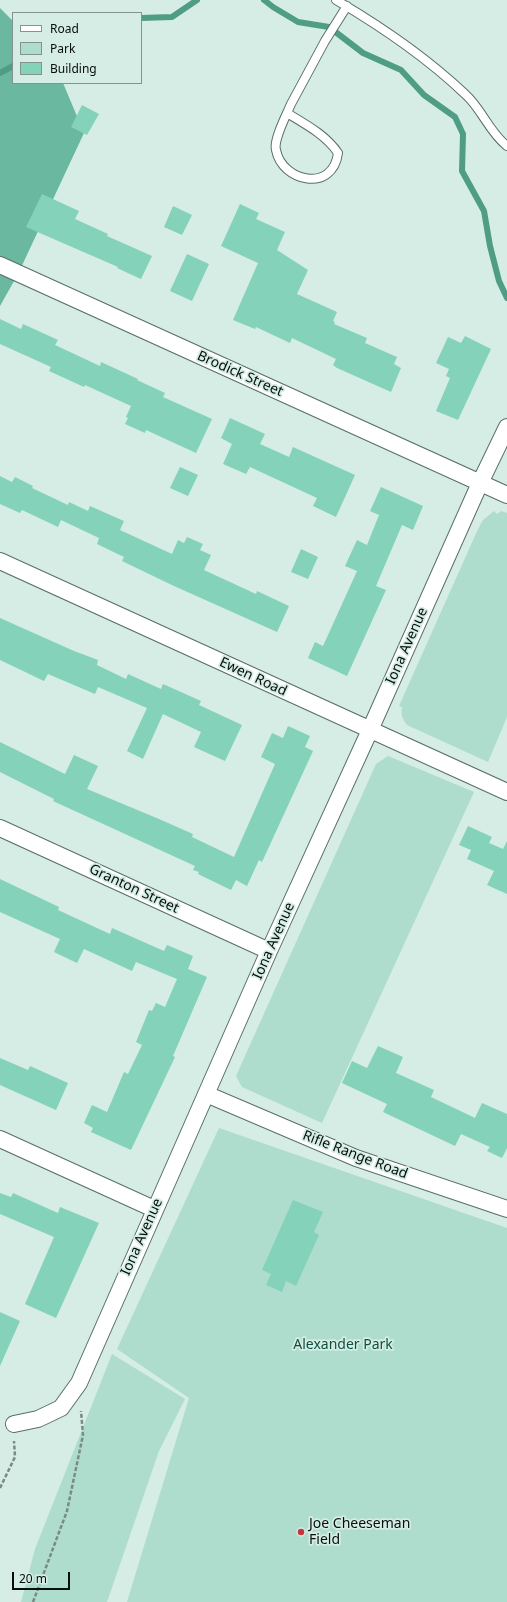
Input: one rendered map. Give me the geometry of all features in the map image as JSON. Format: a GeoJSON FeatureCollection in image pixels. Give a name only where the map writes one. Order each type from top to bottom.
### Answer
{"type":"FeatureCollection","features":[{"type":"Feature","properties":{"kind":"street","name":"Brodick Street"},"geometry":{"type":"LineString","coordinates":[[0,265],[507,495]]}},
{"type":"Feature","properties":{"kind":"street","name":"Iona Avenue"},"geometry":{"type":"LineString","coordinates":[[14,1424],[38,1419],[62,1408],[79,1383],[154,1209],[269,951],[370,730],[480,483],[507,427]]}},
{"type":"Feature","properties":{"kind":"street","name":"Ewen Road"},"geometry":{"type":"LineString","coordinates":[[0,561],[507,792]]}},
{"type":"Feature","properties":{"kind":"street","name":"Granton Street"},"geometry":{"type":"LineString","coordinates":[[0,828],[269,951]]}},
{"type":"Feature","properties":{"kind":"street","name":"Rifle Range Road"},"geometry":{"type":"LineString","coordinates":[[206,1094],[356,1158],[507,1209]]}},
{"type":"Feature","properties":{"kind":"street"},"geometry":{"type":"LineString","coordinates":[[0,1139],[154,1209]]}},
{"type":"Feature","properties":{"kind":"lane"},"geometry":{"type":"LineString","coordinates":[[336,0],[389,33],[433,66],[466,95],[498,139],[507,146]]}},
{"type":"Feature","properties":{"kind":"lane"},"geometry":{"type":"LineString","coordinates":[[287,113],[312,129],[334,146],[338,153],[337,163],[330,173],[318,179],[307,180],[281,164],[275,149],[279,131],[287,113],[325,41],[347,6]]}},
{"type":"Feature","properties":{"kind":"path"},"geometry":{"type":"LineString","coordinates":[[33,1602],[67,1511],[83,1435],[79,1383]]}},
{"type":"Feature","properties":{"kind":"path"},"geometry":{"type":"LineString","coordinates":[[0,1488],[15,1457],[14,1424]]}},
{"type":"Feature","properties":{"kind":"green space"},"geometry":{"type":"Polygon","coordinates":[[[0,8],[12,20],[12,84],[63,84],[84,133],[18,274],[0,306],[0,8]]]}},
{"type":"Feature","properties":{"kind":"green space"},"geometry":{"type":"Polygon","coordinates":[[[494,511],[497,514],[501,511],[507,513],[507,717],[488,762],[407,725],[402,717],[402,707],[399,706],[478,529],[483,520],[494,511]]]}},
{"type":"Feature","properties":{"kind":"green space"},"geometry":{"type":"Polygon","coordinates":[[[388,756],[474,792],[322,1123],[242,1087],[236,1076],[376,764],[388,756]]]}},
{"type":"Feature","properties":{"kind":"green space","name":"Alexander Park"},"geometry":{"type":"Polygon","coordinates":[[[219,1128],[507,1228],[507,1602],[127,1602],[189,1398],[117,1349],[219,1128]]]}},
{"type":"Feature","properties":{"kind":"green space"},"geometry":{"type":"Polygon","coordinates":[[[112,1354],[185,1399],[159,1451],[107,1602],[21,1602],[35,1549],[112,1354]]]}},
{"type":"Feature","properties":{"kind":"building"},"geometry":{"type":"Polygon","coordinates":[[[82,105],[99,114],[87,135],[71,127],[82,105]]]}},
{"type":"Feature","properties":{"kind":"building"},"geometry":{"type":"Polygon","coordinates":[[[42,194],[79,211],[75,219],[108,234],[107,236],[152,256],[141,279],[117,268],[118,267],[26,227],[42,194]]]}},
{"type":"Feature","properties":{"kind":"building"},"geometry":{"type":"Polygon","coordinates":[[[240,204],[259,213],[256,219],[285,232],[277,250],[308,270],[297,294],[337,312],[333,321],[335,322],[334,324],[367,338],[365,343],[397,357],[394,364],[401,368],[391,392],[337,368],[333,365],[336,359],[292,338],[290,343],[256,327],[255,329],[233,320],[258,263],[221,246],[240,204]]]}},
{"type":"Feature","properties":{"kind":"building"},"geometry":{"type":"Polygon","coordinates":[[[173,206],[192,215],[182,235],[164,227],[173,206]]]}},
{"type":"Feature","properties":{"kind":"building"},"geometry":{"type":"Polygon","coordinates":[[[187,254],[209,264],[192,301],[170,291],[187,254]]]}},
{"type":"Feature","properties":{"kind":"building"},"geometry":{"type":"Polygon","coordinates":[[[0,319],[21,329],[23,324],[58,340],[55,345],[100,366],[101,362],[138,379],[137,380],[165,393],[163,397],[212,419],[196,453],[146,430],[145,433],[125,424],[128,418],[126,417],[131,406],[85,385],[84,387],[49,371],[51,367],[0,344],[0,319]]]}},
{"type":"Feature","properties":{"kind":"building"},"geometry":{"type":"Polygon","coordinates":[[[465,336],[491,349],[458,420],[436,411],[450,378],[446,376],[449,369],[436,363],[448,337],[461,343],[465,336]]]}},
{"type":"Feature","properties":{"kind":"building"},"geometry":{"type":"Polygon","coordinates":[[[230,418],[265,434],[260,444],[289,457],[293,447],[355,475],[336,517],[313,506],[317,498],[250,467],[246,474],[223,464],[232,444],[221,438],[230,418]]]}},
{"type":"Feature","properties":{"kind":"building"},"geometry":{"type":"Polygon","coordinates":[[[180,467],[198,475],[188,496],[170,488],[180,467]]]}},
{"type":"Feature","properties":{"kind":"building"},"geometry":{"type":"Polygon","coordinates":[[[0,476],[12,482],[15,477],[33,486],[32,488],[68,505],[69,502],[88,511],[90,506],[124,521],[120,530],[172,554],[178,540],[184,543],[187,537],[203,544],[200,550],[211,555],[204,570],[256,594],[257,591],[289,606],[277,632],[122,561],[124,557],[97,544],[99,538],[61,520],[58,527],[22,510],[20,513],[0,504],[0,476]]]}},
{"type":"Feature","properties":{"kind":"building"},"geometry":{"type":"Polygon","coordinates":[[[381,487],[423,506],[413,530],[402,525],[376,586],[386,590],[347,676],[308,658],[315,642],[323,646],[357,571],[345,566],[357,540],[367,545],[379,515],[370,511],[381,487]]]}},
{"type":"Feature","properties":{"kind":"building"},"geometry":{"type":"Polygon","coordinates":[[[301,549],[318,557],[308,579],[291,572],[301,549]]]}},
{"type":"Feature","properties":{"kind":"building"},"geometry":{"type":"Polygon","coordinates":[[[0,618],[98,660],[97,665],[126,679],[128,674],[161,689],[163,684],[201,701],[199,705],[242,725],[225,761],[194,747],[201,732],[163,714],[143,759],[127,751],[147,708],[98,687],[95,694],[48,674],[44,681],[0,660],[0,618]]]}},
{"type":"Feature","properties":{"kind":"building"},"geometry":{"type":"Polygon","coordinates":[[[288,726],[310,736],[305,747],[313,751],[262,862],[259,860],[247,886],[236,880],[231,890],[198,874],[199,872],[193,870],[195,866],[53,801],[54,799],[0,772],[0,742],[65,774],[74,755],[98,766],[87,789],[193,834],[192,837],[234,857],[275,764],[261,757],[272,733],[283,738],[288,726]]]}},
{"type":"Feature","properties":{"kind":"building"},"geometry":{"type":"Polygon","coordinates":[[[468,826],[492,837],[489,843],[503,849],[507,841],[507,894],[487,885],[494,871],[467,859],[471,850],[459,845],[468,826]]]}},
{"type":"Feature","properties":{"kind":"building"},"geometry":{"type":"Polygon","coordinates":[[[0,879],[59,907],[58,910],[110,934],[112,928],[164,951],[167,945],[193,956],[188,969],[207,977],[173,1056],[175,1057],[131,1150],[91,1132],[93,1128],[84,1123],[92,1105],[107,1112],[124,1072],[128,1074],[142,1045],[136,1042],[149,1010],[152,1011],[156,1003],[165,1007],[177,979],[136,962],[132,971],[84,949],[77,963],[54,952],[60,939],[0,912],[0,879]]]}},
{"type":"Feature","properties":{"kind":"building"},"geometry":{"type":"Polygon","coordinates":[[[378,1046],[403,1057],[396,1073],[434,1090],[431,1097],[475,1118],[482,1103],[507,1114],[507,1148],[502,1158],[487,1151],[490,1147],[461,1134],[455,1146],[383,1112],[387,1104],[342,1083],[352,1061],[367,1068],[378,1046]]]}},
{"type":"Feature","properties":{"kind":"building"},"geometry":{"type":"Polygon","coordinates":[[[0,1058],[28,1070],[30,1066],[68,1083],[56,1110],[0,1085],[0,1058]]]}},
{"type":"Feature","properties":{"kind":"building"},"geometry":{"type":"Polygon","coordinates":[[[0,1193],[11,1197],[13,1193],[58,1213],[60,1207],[99,1223],[56,1318],[25,1304],[54,1237],[0,1214],[0,1193]]]}},
{"type":"Feature","properties":{"kind":"building"},"geometry":{"type":"Polygon","coordinates":[[[293,1200],[323,1212],[314,1232],[319,1235],[296,1286],[286,1281],[282,1292],[266,1285],[271,1274],[262,1270],[293,1200]]]}},
{"type":"Feature","properties":{"kind":"building"},"geometry":{"type":"Polygon","coordinates":[[[0,1312],[20,1321],[0,1366],[0,1312]]]}},
{"type":"Feature","properties":{"kind":"waterway"},"geometry":{"type":"LineString","coordinates":[[142,18],[172,17],[197,0]]}},
{"type":"Feature","properties":{"kind":"waterway"},"geometry":{"type":"LineString","coordinates":[[264,0],[298,22],[329,27],[363,53],[401,70],[424,95],[455,117],[463,134],[462,171],[484,211],[490,246],[499,281],[507,298]]}},
{"type":"Feature","properties":{"kind":"waterway"},"geometry":{"type":"LineString","coordinates":[[0,73],[12,67]]}},
{"type":"Feature","properties":{"kind":"place","name":"Joe Cheeseman Field"},"geometry":{"type":"Point","coordinates":[301,1532]}}]}
